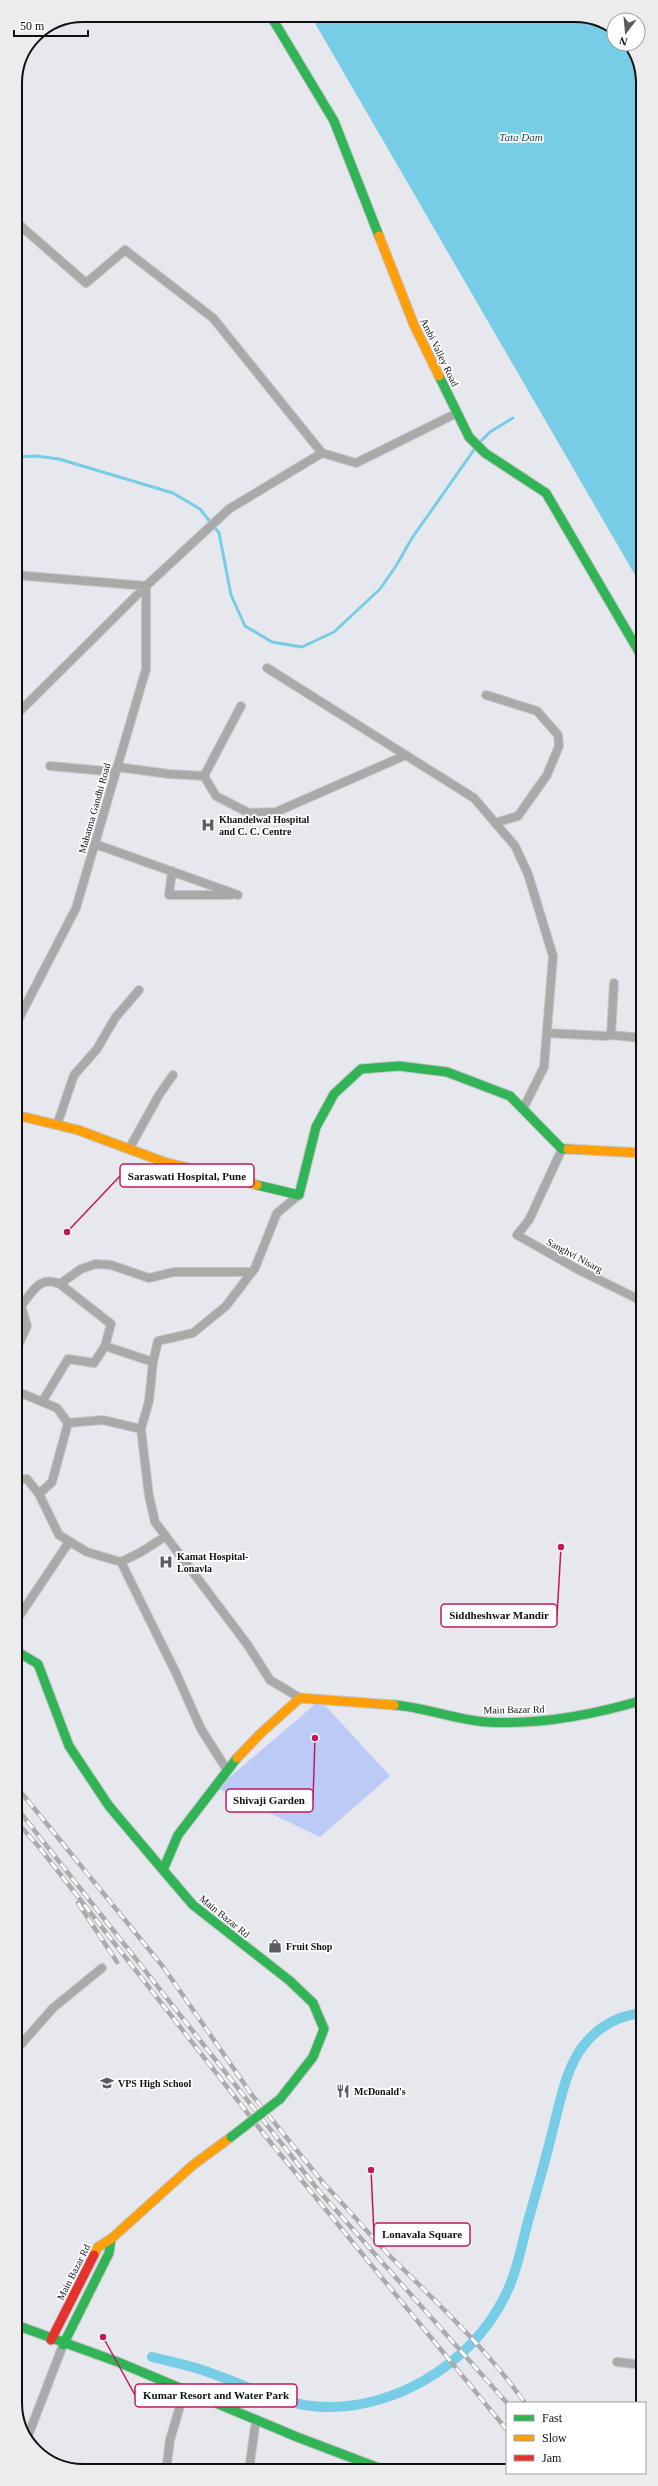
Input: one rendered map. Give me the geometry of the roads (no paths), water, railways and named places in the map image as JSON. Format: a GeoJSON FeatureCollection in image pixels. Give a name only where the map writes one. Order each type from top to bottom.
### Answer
{"type":"FeatureCollection","features":[{"type":"Feature","properties":{"kind":"main road","name":"Ambi Valley Road"},"geometry":{"type":"LineString","coordinates":[[274,22],[334,121],[414,325],[469,437],[485,453],[546,493],[636,647]]}},
{"type":"Feature","properties":{"kind":"main road"},"geometry":{"type":"LineString","coordinates":[[22,1116],[78,1130],[164,1162],[299,1195],[316,1127],[334,1094],[361,1069],[399,1066],[446,1072],[510,1096],[562,1149],[636,1153]]}},
{"type":"Feature","properties":{"kind":"main road"},"geometry":{"type":"LineString","coordinates":[[22,1655],[38,1664],[69,1746],[109,1806],[163,1870]]}},
{"type":"Feature","properties":{"kind":"main road"},"geometry":{"type":"LineString","coordinates":[[163,1870],[168,1854],[183,1825],[217,1788],[227,1770],[241,1753],[300,1698]]}},
{"type":"Feature","properties":{"kind":"main road","name":"Main Bazar Rd"},"geometry":{"type":"LineString","coordinates":[[300,1698],[407,1706],[486,1722],[544,1721],[619,1708],[636,1702]]}},
{"type":"Feature","properties":{"kind":"main road","name":"Main Bazar Rd"},"geometry":{"type":"LineString","coordinates":[[52,2338],[98,2247],[111,2239],[193,2165],[280,2099],[313,2057],[324,2029],[313,2003],[290,1981],[193,1905],[163,1870]]}},
{"type":"Feature","properties":{"kind":"main road"},"geometry":{"type":"LineString","coordinates":[[64,2343],[109,2253],[111,2239]]}},
{"type":"Feature","properties":{"kind":"main road"},"geometry":{"type":"LineString","coordinates":[[22,2327],[286,2433],[368,2464]]}},
{"type":"Feature","properties":{"kind":"main road"},"geometry":{"type":"LineString","coordinates":[[22,2332],[52,2338]]}},
{"type":"Feature","properties":{"kind":"main road"},"geometry":{"type":"LineString","coordinates":[[64,2343],[183,2396],[347,2464]]}},
{"type":"Feature","properties":{"kind":"street"},"geometry":{"type":"LineString","coordinates":[[22,227],[86,283],[125,250],[213,318],[322,453],[356,463],[458,413]]}},
{"type":"Feature","properties":{"kind":"street"},"geometry":{"type":"LineString","coordinates":[[22,709],[146,586],[229,509],[322,453]]}},
{"type":"Feature","properties":{"kind":"street"},"geometry":{"type":"LineString","coordinates":[[22,576],[146,586]]}},
{"type":"Feature","properties":{"kind":"street","name":"Mahatma Gandhi Road"},"geometry":{"type":"LineString","coordinates":[[22,1012],[76,908],[117,769],[146,668],[146,586]]}},
{"type":"Feature","properties":{"kind":"street"},"geometry":{"type":"LineString","coordinates":[[267,668],[474,798],[515,846],[528,874],[553,956],[544,1067],[523,1109]]}},
{"type":"Feature","properties":{"kind":"street"},"geometry":{"type":"LineString","coordinates":[[486,695],[537,711],[558,735],[559,746],[547,775],[518,816],[495,823]]}},
{"type":"Feature","properties":{"kind":"street"},"geometry":{"type":"LineString","coordinates":[[204,776],[241,706]]}},
{"type":"Feature","properties":{"kind":"street"},"geometry":{"type":"LineString","coordinates":[[204,776],[216,796],[249,813],[276,812],[406,755]]}},
{"type":"Feature","properties":{"kind":"street"},"geometry":{"type":"LineString","coordinates":[[50,766],[117,769],[204,776]]}},
{"type":"Feature","properties":{"kind":"street"},"geometry":{"type":"LineString","coordinates":[[95,844],[238,895],[169,895],[172,872]]}},
{"type":"Feature","properties":{"kind":"street"},"geometry":{"type":"LineString","coordinates":[[611,1035],[614,983]]}},
{"type":"Feature","properties":{"kind":"street"},"geometry":{"type":"LineString","coordinates":[[57,1125],[74,1075],[96,1049],[115,1018],[139,990]]}},
{"type":"Feature","properties":{"kind":"street"},"geometry":{"type":"LineString","coordinates":[[547,1033],[636,1037]]}},
{"type":"Feature","properties":{"kind":"street"},"geometry":{"type":"LineString","coordinates":[[129,1149],[159,1095],[173,1075]]}},
{"type":"Feature","properties":{"kind":"street","name":"Sanghvi Nisarg"},"geometry":{"type":"LineString","coordinates":[[562,1149],[529,1220],[517,1235],[579,1270],[636,1298]]}},
{"type":"Feature","properties":{"kind":"street"},"geometry":{"type":"LineString","coordinates":[[299,1195],[277,1213],[252,1272],[226,1306],[194,1333],[158,1340],[153,1362],[149,1401],[141,1429],[149,1496],[155,1522],[247,1644],[270,1680],[300,1698]]}},
{"type":"Feature","properties":{"kind":"street"},"geometry":{"type":"LineString","coordinates":[[60,1284],[81,1270],[96,1264],[111,1265],[149,1278],[174,1272],[252,1272]]}},
{"type":"Feature","properties":{"kind":"street"},"geometry":{"type":"LineString","coordinates":[[22,1301],[39,1284],[53,1281],[60,1284],[112,1324],[106,1346],[94,1362],[68,1359],[58,1371],[42,1402]]}},
{"type":"Feature","properties":{"kind":"street"},"geometry":{"type":"LineString","coordinates":[[22,1312],[27,1326],[22,1337]]}},
{"type":"Feature","properties":{"kind":"street"},"geometry":{"type":"LineString","coordinates":[[106,1346],[153,1362]]}},
{"type":"Feature","properties":{"kind":"street"},"geometry":{"type":"LineString","coordinates":[[22,1394],[57,1408],[68,1423]]}},
{"type":"Feature","properties":{"kind":"street"},"geometry":{"type":"LineString","coordinates":[[68,1423],[103,1420],[141,1429]]}},
{"type":"Feature","properties":{"kind":"street"},"geometry":{"type":"LineString","coordinates":[[39,1494],[52,1482],[68,1423]]}},
{"type":"Feature","properties":{"kind":"street"},"geometry":{"type":"LineString","coordinates":[[22,1479],[27,1479],[39,1494],[59,1535],[86,1552],[121,1562],[141,1552],[166,1536]]}},
{"type":"Feature","properties":{"kind":"street"},"geometry":{"type":"LineString","coordinates":[[22,1612],[69,1542]]}},
{"type":"Feature","properties":{"kind":"street"},"geometry":{"type":"LineString","coordinates":[[121,1562],[176,1673],[201,1729],[227,1770]]}},
{"type":"Feature","properties":{"kind":"street"},"geometry":{"type":"LineString","coordinates":[[22,2043],[53,2008],[102,1968]]}},
{"type":"Feature","properties":{"kind":"street"},"geometry":{"type":"LineString","coordinates":[[30,2432],[64,2343]]}},
{"type":"Feature","properties":{"kind":"street"},"geometry":{"type":"LineString","coordinates":[[617,2362],[636,2364]]}},
{"type":"Feature","properties":{"kind":"street"},"geometry":{"type":"LineString","coordinates":[[167,2464],[170,2440],[183,2396]]}},
{"type":"Feature","properties":{"kind":"street"},"geometry":{"type":"LineString","coordinates":[[250,2464],[256,2427]]}},
{"type":"Feature","properties":{"kind":"water","name":"Tata Dam"},"geometry":{"type":"Polygon","coordinates":[[[314,22],[579,22],[590,24],[606,31],[606,52],[627,52],[635,71],[636,577],[314,22]]]}},
{"type":"Feature","properties":{"kind":"waterway"},"geometry":{"type":"LineString","coordinates":[[479,443],[490,432],[513,418]]}},
{"type":"Feature","properties":{"kind":"waterway"},"geometry":{"type":"LineString","coordinates":[[22,457],[36,456],[59,459],[173,493],[200,509],[219,533],[231,595],[245,626],[272,642],[302,647],[334,632],[380,589],[396,566],[412,538],[476,447]]}},
{"type":"Feature","properties":{"kind":"waterway"},"geometry":{"type":"LineString","coordinates":[[152,2357],[199,2369],[281,2400],[315,2407],[357,2405],[380,2399],[414,2386],[449,2364],[471,2344],[490,2322],[509,2288],[518,2261],[559,2104],[572,2064],[583,2046],[595,2033],[617,2019],[636,2014]]}},
{"type":"Feature","properties":{"kind":"railway"},"geometry":{"type":"LineString","coordinates":[[22,1793],[164,1968],[252,2095],[325,2185]]}},
{"type":"Feature","properties":{"kind":"railway"},"geometry":{"type":"LineString","coordinates":[[22,1815],[319,2191],[506,2402]]}},
{"type":"Feature","properties":{"kind":"railway"},"geometry":{"type":"LineString","coordinates":[[22,1828],[39,1847],[271,2143],[506,2429]]}},
{"type":"Feature","properties":{"kind":"railway"},"geometry":{"type":"LineString","coordinates":[[78,1903],[117,1962]]}},
{"type":"Feature","properties":{"kind":"railway"},"geometry":{"type":"LineString","coordinates":[[322,2182],[390,2256],[478,2345],[524,2402]]}},
{"type":"Feature","properties":{"kind":"place","name":"Khandelwal Hospital and C. C. Centre"},"geometry":{"type":"Point","coordinates":[208,825]}},
{"type":"Feature","properties":{"kind":"place","name":"Saraswati Hospital, Pune"},"geometry":{"type":"Point","coordinates":[67,1232]}},
{"type":"Feature","properties":{"kind":"place","name":"Siddheshwar Mandir"},"geometry":{"type":"Point","coordinates":[561,1547]}},
{"type":"Feature","properties":{"kind":"place","name":"Kamat Hospital- Lonavla"},"geometry":{"type":"Point","coordinates":[166,1562]}},
{"type":"Feature","properties":{"kind":"place","name":"Shivaji Garden"},"geometry":{"type":"Point","coordinates":[315,1738]}},
{"type":"Feature","properties":{"kind":"place","name":"Fruit Shop"},"geometry":{"type":"Point","coordinates":[275,1946]}},
{"type":"Feature","properties":{"kind":"place","name":"VPS High School"},"geometry":{"type":"Point","coordinates":[107,2083]}},
{"type":"Feature","properties":{"kind":"place","name":"McDonald's"},"geometry":{"type":"Point","coordinates":[343,2091]}},
{"type":"Feature","properties":{"kind":"place","name":"Lonavala Square"},"geometry":{"type":"Point","coordinates":[371,2170]}},
{"type":"Feature","properties":{"kind":"place","name":"Kumar Resort and Water Park"},"geometry":{"type":"Point","coordinates":[103,2337]}}]}
